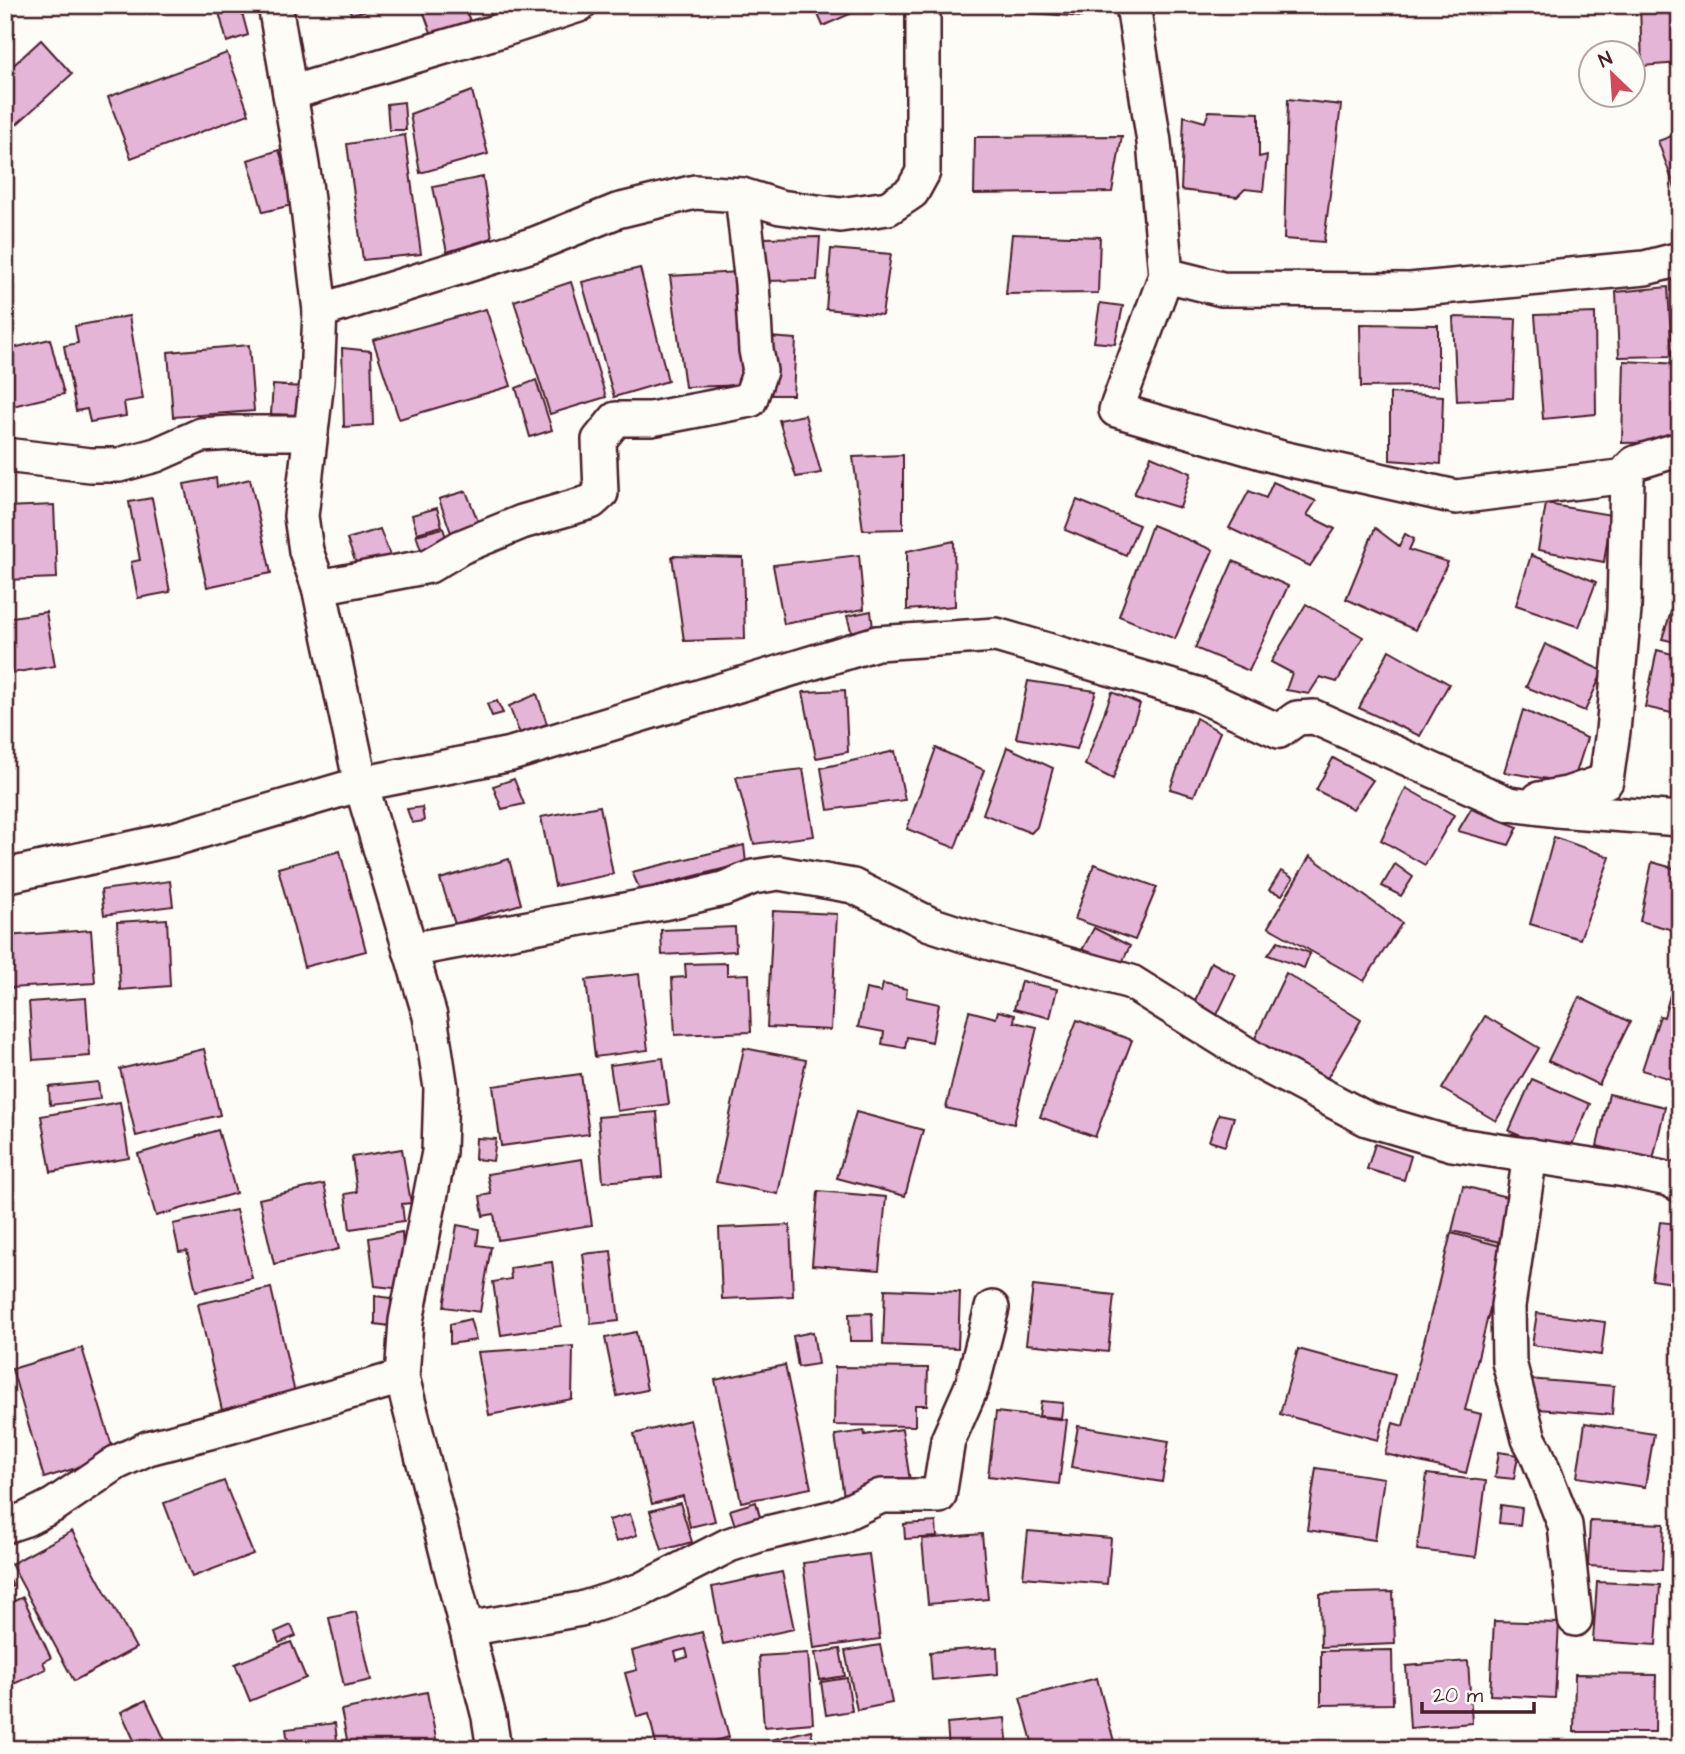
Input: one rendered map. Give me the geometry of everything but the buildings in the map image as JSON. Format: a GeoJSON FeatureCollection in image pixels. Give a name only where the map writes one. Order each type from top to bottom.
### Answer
{"type":"FeatureCollection","features":[{"type":"Feature","properties":{"kind":"street"},"geometry":{"type":"LineString","coordinates":[[275,5],[305,183],[320,311],[317,381],[301,516],[306,551],[319,587],[361,785],[429,1016],[441,1088],[439,1152],[406,1321],[402,1377],[489,1717],[494,1749]]}},
{"type":"Feature","properties":{"kind":"street"},"geometry":{"type":"LineString","coordinates":[[290,93],[579,5]]}},
{"type":"Feature","properties":{"kind":"street"},"geometry":{"type":"LineString","coordinates":[[320,311],[535,244],[617,211],[695,192],[743,195],[780,208],[840,215],[888,208],[912,192],[923,173],[923,5]]}},
{"type":"Feature","properties":{"kind":"street"},"geometry":{"type":"LineString","coordinates":[[1133,5],[1154,142],[1166,275],[1116,411],[1282,458],[1456,497],[1627,476]]}},
{"type":"Feature","properties":{"kind":"street"},"geometry":{"type":"LineString","coordinates":[[319,587],[429,566],[461,547],[522,522],[591,502],[601,493],[599,440],[616,419],[652,419],[750,400],[761,371],[756,350],[743,195]]}},
{"type":"Feature","properties":{"kind":"street"},"geometry":{"type":"LineString","coordinates":[[1166,275],[1222,289],[1410,290],[1645,268],[1680,259]]}},
{"type":"Feature","properties":{"kind":"street"},"geometry":{"type":"LineString","coordinates":[[5,455],[90,465],[119,465],[156,455],[201,435],[311,433]]}},
{"type":"Feature","properties":{"kind":"street"},"geometry":{"type":"LineString","coordinates":[[1509,804],[1567,794],[1606,781],[1624,610],[1627,476],[1635,463],[1680,449]]}},
{"type":"Feature","properties":{"kind":"street"},"geometry":{"type":"LineString","coordinates":[[5,876],[174,839],[361,785],[511,754],[877,643],[996,635],[1197,694],[1279,731],[1297,718],[1314,717],[1509,804],[1680,819]]}},
{"type":"Feature","properties":{"kind":"street"},"geometry":{"type":"LineString","coordinates":[[410,950],[673,901],[723,889],[752,877],[779,873],[853,886],[930,924],[1131,982],[1259,1062],[1367,1119],[1452,1144],[1625,1170],[1668,1179],[1680,1185]]}},
{"type":"Feature","properties":{"kind":"street"},"geometry":{"type":"LineString","coordinates":[[1530,1156],[1508,1306],[1509,1362],[1529,1439],[1565,1525],[1575,1619]]}},
{"type":"Feature","properties":{"kind":"street"},"geometry":{"type":"LineString","coordinates":[[467,1629],[581,1609],[605,1602],[640,1590],[729,1545],[758,1535],[839,1516],[881,1496],[939,1496],[948,1440],[972,1386],[992,1308]]}},
{"type":"Feature","properties":{"kind":"street"},"geometry":{"type":"LineString","coordinates":[[5,1526],[54,1505],[116,1463],[149,1448],[402,1377]]}}]}
